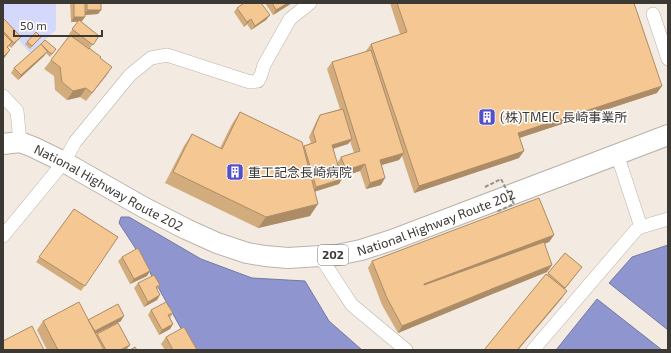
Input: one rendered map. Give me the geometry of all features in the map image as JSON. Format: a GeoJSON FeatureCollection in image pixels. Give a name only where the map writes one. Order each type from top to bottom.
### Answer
{"type":"FeatureCollection","features":[{"type":"Feature","properties":{"kind":"highway","name":"National Highway Route 202"},"geometry":{"type":"LineString","coordinates":[[12,143],[45,152],[143,207],[217,244],[247,253],[288,258],[337,255],[361,250],[392,240],[668,135]]}},
{"type":"Feature","properties":{"kind":"street"},"geometry":{"type":"LineString","coordinates":[[3,236],[64,162],[75,142],[130,75],[151,58],[167,55],[250,82],[258,81],[264,65],[290,19],[310,3]]}},
{"type":"Feature","properties":{"kind":"street"},"geometry":{"type":"LineString","coordinates":[[653,14],[668,59]]}},
{"type":"Feature","properties":{"kind":"street"},"geometry":{"type":"LineString","coordinates":[[3,96],[17,111],[12,143]]}},
{"type":"Feature","properties":{"kind":"street"},"geometry":{"type":"LineString","coordinates":[[617,154],[641,227]]}},
{"type":"Feature","properties":{"kind":"street"},"geometry":{"type":"LineString","coordinates":[[533,350],[636,230],[641,227],[668,219]]}},
{"type":"Feature","properties":{"kind":"street"},"geometry":{"type":"LineString","coordinates":[[320,256],[352,305],[406,350]]}},
{"type":"Feature","properties":{"kind":"path"},"geometry":{"type":"LineString","coordinates":[[485,186],[501,179],[514,204],[496,212]]}},
{"type":"Feature","properties":{"kind":"shaded area"},"geometry":{"type":"Polygon","coordinates":[[[3,3],[56,3],[56,30],[30,53],[3,23],[3,3]]]}},
{"type":"Feature","properties":{"kind":"water"},"geometry":{"type":"Polygon","coordinates":[[[121,217],[129,217],[201,259],[252,278],[305,281],[329,321],[362,350],[193,350],[143,260],[119,223],[121,217]]]}},
{"type":"Feature","properties":{"kind":"water"},"geometry":{"type":"Polygon","coordinates":[[[668,245],[668,330],[609,283],[632,257],[668,245]]]}},
{"type":"Feature","properties":{"kind":"water"},"geometry":{"type":"Polygon","coordinates":[[[597,299],[662,350],[556,350],[597,299]]]}},
{"type":"Feature","properties":{"kind":"building"},"geometry":{"type":"Polygon","coordinates":[[[74,3],[85,3],[85,17],[74,17],[74,3]]]}},
{"type":"Feature","properties":{"kind":"building"},"geometry":{"type":"Polygon","coordinates":[[[87,3],[101,3],[101,10],[87,10],[87,3]]]}},
{"type":"Feature","properties":{"kind":"building"},"geometry":{"type":"Polygon","coordinates":[[[244,3],[261,3],[270,15],[255,26],[251,19],[247,22],[237,8],[244,3]]]}},
{"type":"Feature","properties":{"kind":"building"},"geometry":{"type":"Polygon","coordinates":[[[272,3],[288,3],[276,10],[272,3]]]}},
{"type":"Feature","properties":{"kind":"building","name":"(株)TMEIC 長崎事業所"},"geometry":{"type":"Polygon","coordinates":[[[397,3],[634,3],[662,86],[518,133],[524,151],[419,186],[371,44],[407,32],[397,3]]]}},
{"type":"Feature","properties":{"kind":"building"},"geometry":{"type":"Polygon","coordinates":[[[3,18],[21,37],[14,43],[3,31],[3,18]]]}},
{"type":"Feature","properties":{"kind":"building"},"geometry":{"type":"Polygon","coordinates":[[[79,20],[99,36],[93,45],[72,29],[79,20]]]}},
{"type":"Feature","properties":{"kind":"building"},"geometry":{"type":"Polygon","coordinates":[[[36,32],[41,37],[32,46],[27,42],[36,32]]]}},
{"type":"Feature","properties":{"kind":"building"},"geometry":{"type":"Polygon","coordinates":[[[3,33],[12,42],[7,47],[10,50],[3,57],[3,33]]]}},
{"type":"Feature","properties":{"kind":"building"},"geometry":{"type":"Polygon","coordinates":[[[70,35],[101,57],[100,58],[112,67],[92,93],[86,88],[73,91],[62,82],[60,67],[51,60],[70,35]]]}},
{"type":"Feature","properties":{"kind":"building"},"geometry":{"type":"Polygon","coordinates":[[[45,40],[56,49],[52,54],[41,44],[45,40]]]}},
{"type":"Feature","properties":{"kind":"building"},"geometry":{"type":"Polygon","coordinates":[[[41,44],[48,51],[21,75],[14,68],[41,44]]]}},
{"type":"Feature","properties":{"kind":"building"},"geometry":{"type":"Polygon","coordinates":[[[371,50],[404,153],[380,160],[385,178],[370,183],[365,164],[346,170],[341,157],[360,151],[332,62],[371,50]]]}},
{"type":"Feature","properties":{"kind":"building"},"geometry":{"type":"Polygon","coordinates":[[[343,109],[352,139],[332,145],[342,179],[316,187],[304,146],[316,142],[313,132],[320,115],[343,109]]]}},
{"type":"Feature","properties":{"kind":"building","name":"重工記念長崎病院"},"geometry":{"type":"Polygon","coordinates":[[[240,112],[302,142],[318,204],[266,217],[173,172],[192,134],[222,149],[240,112]]]}},
{"type":"Feature","properties":{"kind":"building"},"geometry":{"type":"Polygon","coordinates":[[[539,198],[554,235],[424,285],[544,242],[552,265],[402,326],[387,298],[372,261],[539,198]]]}},
{"type":"Feature","properties":{"kind":"building"},"geometry":{"type":"Polygon","coordinates":[[[74,209],[118,237],[85,286],[39,257],[74,209]]]}},
{"type":"Feature","properties":{"kind":"building"},"geometry":{"type":"Polygon","coordinates":[[[138,248],[150,271],[134,279],[122,257],[138,248]]]}},
{"type":"Feature","properties":{"kind":"building"},"geometry":{"type":"Polygon","coordinates":[[[565,253],[582,267],[565,288],[548,273],[565,253]]]}},
{"type":"Feature","properties":{"kind":"building"},"geometry":{"type":"Polygon","coordinates":[[[546,274],[567,291],[517,350],[484,350],[546,274]]]}},
{"type":"Feature","properties":{"kind":"building"},"geometry":{"type":"Polygon","coordinates":[[[154,275],[160,285],[156,287],[160,295],[148,302],[138,283],[154,275]]]}},
{"type":"Feature","properties":{"kind":"building"},"geometry":{"type":"Polygon","coordinates":[[[79,302],[104,350],[58,350],[43,321],[79,302]]]}},
{"type":"Feature","properties":{"kind":"building"},"geometry":{"type":"Polygon","coordinates":[[[166,302],[173,313],[168,315],[173,324],[162,330],[151,310],[166,302]]]}},
{"type":"Feature","properties":{"kind":"building"},"geometry":{"type":"Polygon","coordinates":[[[118,304],[124,316],[95,331],[88,320],[118,304]]]}},
{"type":"Feature","properties":{"kind":"building"},"geometry":{"type":"Polygon","coordinates":[[[118,323],[130,345],[120,350],[106,350],[97,334],[118,323]]]}},
{"type":"Feature","properties":{"kind":"building"},"geometry":{"type":"Polygon","coordinates":[[[32,326],[44,350],[3,350],[3,341],[32,326]]]}},
{"type":"Feature","properties":{"kind":"building"},"geometry":{"type":"Polygon","coordinates":[[[184,327],[197,350],[173,350],[166,337],[184,327]]]}},
{"type":"Feature","properties":{"kind":"building"},"geometry":{"type":"Polygon","coordinates":[[[135,347],[137,350],[130,350],[135,347]]]}},
{"type":"Feature","properties":{"kind":"place","name":"(株)TMEIC 長崎事業所"},"geometry":{"type":"Point","coordinates":[487,117]}},
{"type":"Feature","properties":{"kind":"place","name":"重工記念長崎病院"},"geometry":{"type":"Point","coordinates":[235,172]}}]}
